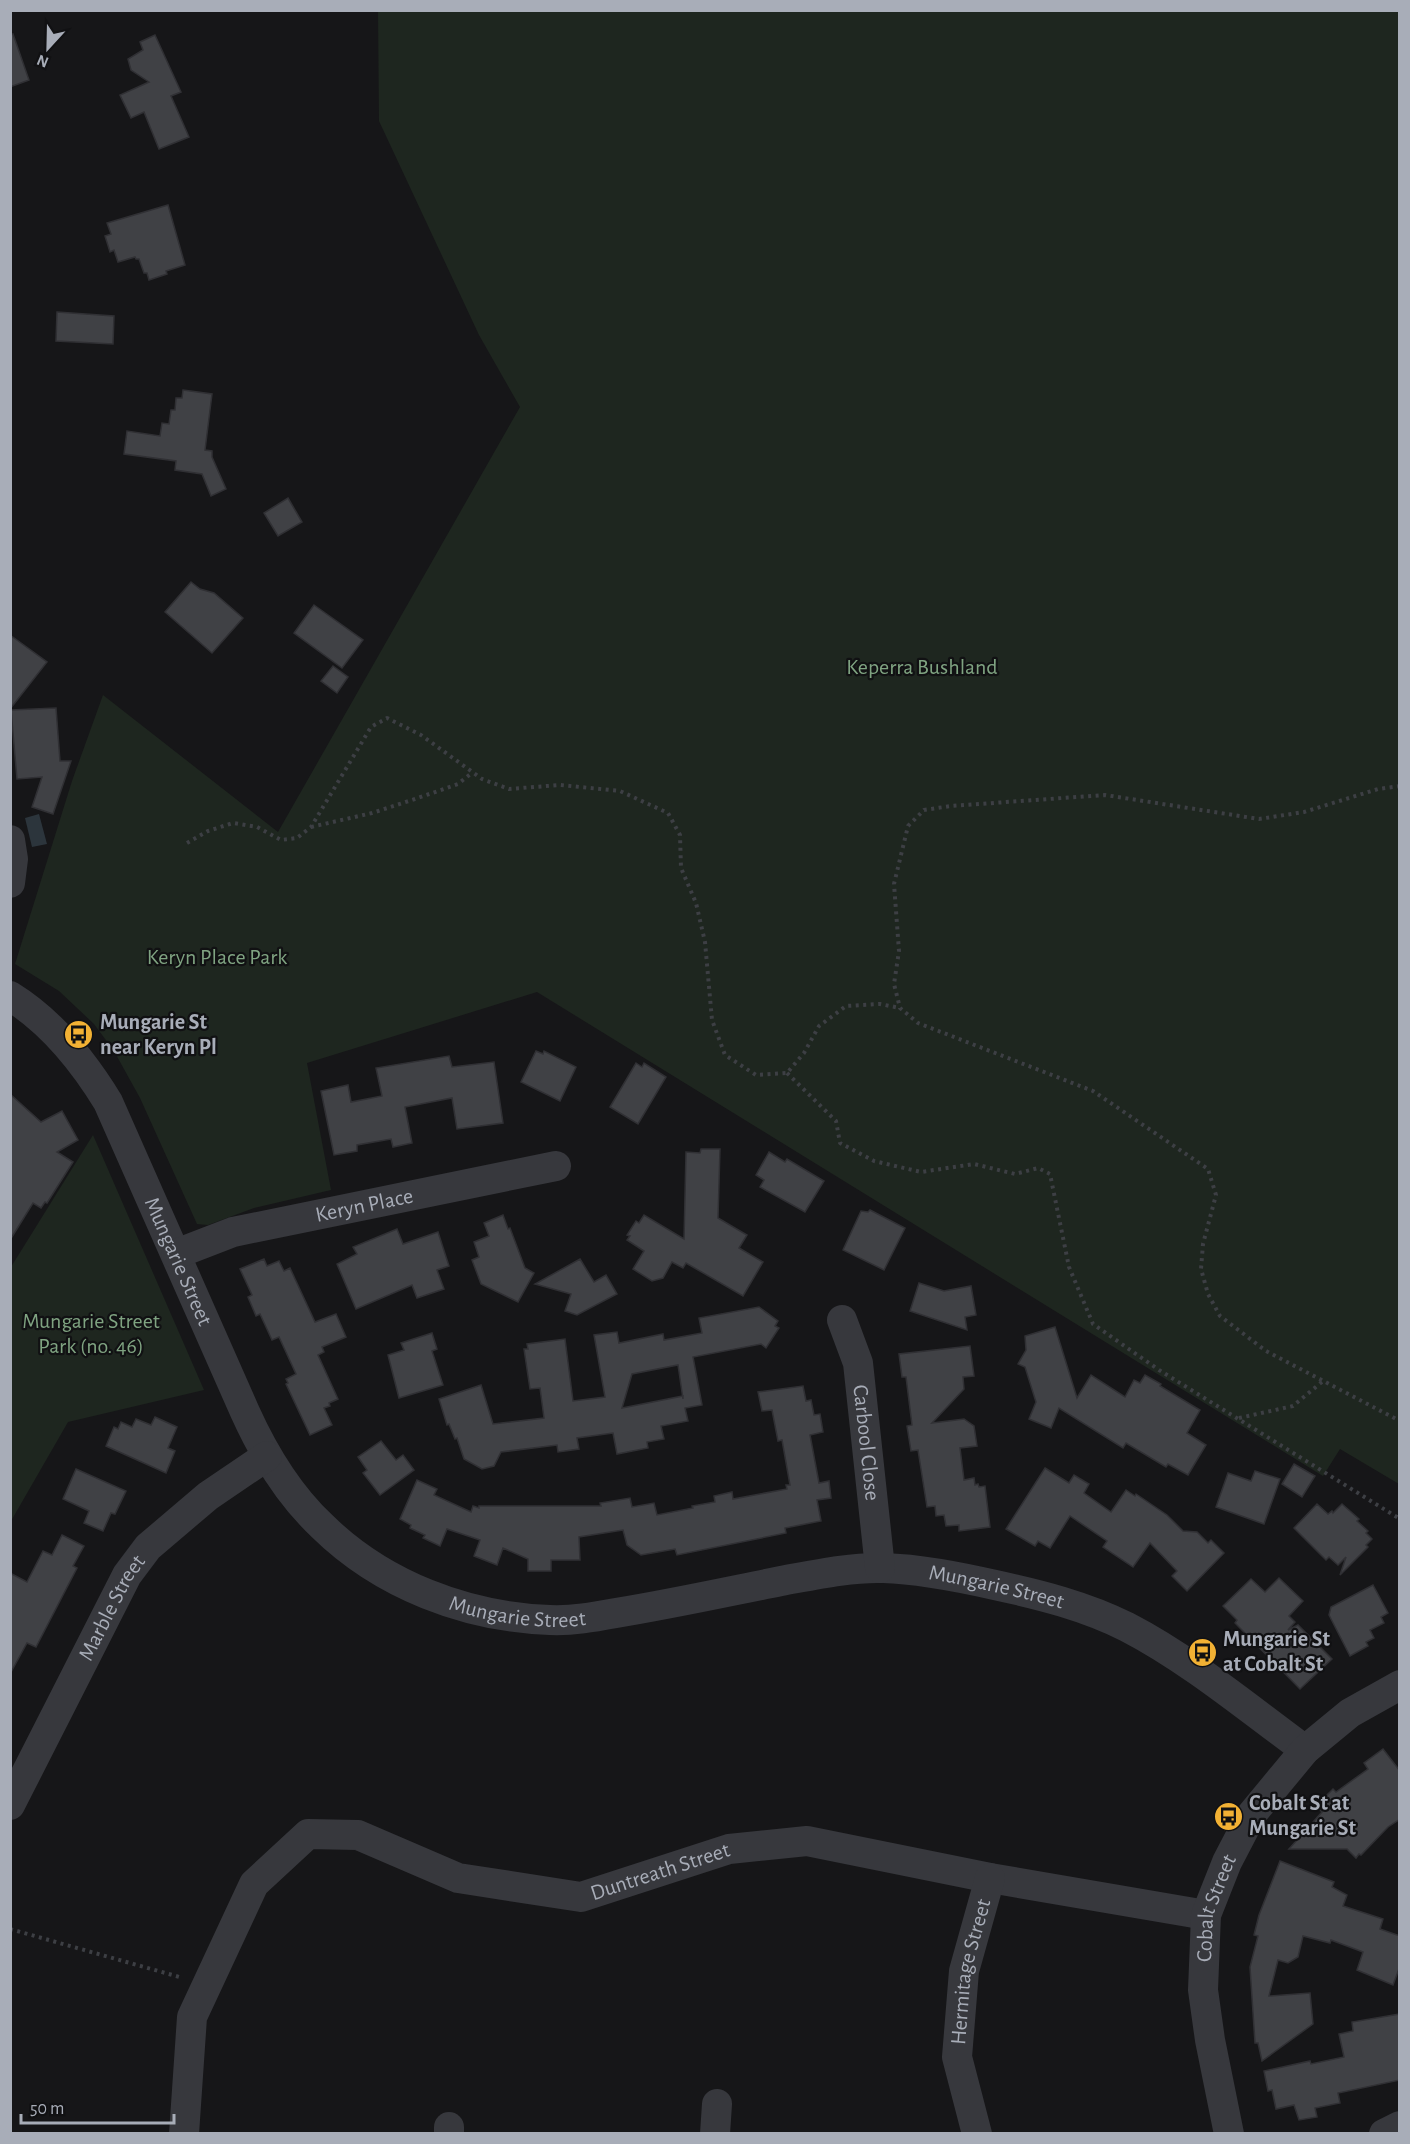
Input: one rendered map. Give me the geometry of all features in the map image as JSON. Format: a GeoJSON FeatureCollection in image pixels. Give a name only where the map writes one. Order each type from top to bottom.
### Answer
{"type":"FeatureCollection","features":[{"type":"Feature","properties":{"kind":"street"},"geometry":{"type":"LineString","coordinates":[[10,840],[14,860],[10,883]]}},
{"type":"Feature","properties":{"kind":"street","name":"Mungarie Street"},"geometry":{"type":"LineString","coordinates":[[10,996],[49,1027],[94,1078],[119,1124],[245,1412],[267,1456],[284,1483],[320,1525],[360,1558],[387,1575],[413,1588],[465,1607],[495,1614],[552,1620],[577,1619],[795,1579],[880,1568],[979,1582],[1054,1599],[1125,1626],[1230,1695],[1305,1750]]}},
{"type":"Feature","properties":{"kind":"street","name":"Keryn Place"},"geometry":{"type":"LineString","coordinates":[[176,1254],[233,1232],[556,1166]]}},
{"type":"Feature","properties":{"kind":"street","name":"Carbool Close"},"geometry":{"type":"LineString","coordinates":[[842,1320],[858,1363],[880,1568]]}},
{"type":"Feature","properties":{"kind":"street","name":"Marble Street"},"geometry":{"type":"LineString","coordinates":[[10,1805],[127,1575],[148,1547],[208,1496],[267,1456]]}},
{"type":"Feature","properties":{"kind":"street","name":"Cobalt Street"},"geometry":{"type":"LineString","coordinates":[[1228,2133],[1209,2040],[1203,1990],[1206,1915],[1227,1862],[1252,1814],[1305,1750],[1350,1713],[1400,1684]]}},
{"type":"Feature","properties":{"kind":"street","name":"Duntreath Street"},"geometry":{"type":"LineString","coordinates":[[184,2133],[192,2017],[255,1884],[308,1834],[358,1835],[458,1878],[581,1897],[729,1849],[807,1841],[990,1878],[1206,1915]]}},
{"type":"Feature","properties":{"kind":"street","name":"Hermitage Street"},"geometry":{"type":"LineString","coordinates":[[977,2133],[957,2057],[964,1971],[990,1878]]}},
{"type":"Feature","properties":{"kind":"street"},"geometry":{"type":"LineString","coordinates":[[1384,2133],[1400,2126]]}},
{"type":"Feature","properties":{"kind":"path"},"geometry":{"type":"LineString","coordinates":[[187,843],[208,831],[233,823],[257,827],[281,840],[297,838],[311,827],[371,728],[387,718],[422,735],[482,779],[509,789],[560,785],[620,791],[668,813],[680,835],[681,868],[696,903],[705,942],[712,1020],[725,1055],[756,1075],[787,1073],[804,1053],[819,1026],[846,1006],[880,1004],[900,1008],[918,1023],[1093,1091],[1208,1169],[1216,1195],[1203,1244],[1201,1269],[1208,1294],[1220,1316],[1266,1351],[1400,1421]]}},
{"type":"Feature","properties":{"kind":"path"},"geometry":{"type":"LineString","coordinates":[[311,827],[372,813],[458,784],[473,772]]}},
{"type":"Feature","properties":{"kind":"path"},"geometry":{"type":"LineString","coordinates":[[900,1008],[894,984],[899,951],[894,884],[908,826],[924,810],[1106,795],[1259,819],[1304,812],[1378,789],[1400,786]]}},
{"type":"Feature","properties":{"kind":"path"},"geometry":{"type":"LineString","coordinates":[[787,1073],[836,1121],[840,1143],[874,1161],[921,1172],[974,1164],[1015,1174],[1038,1168],[1050,1174],[1069,1268],[1093,1324],[1159,1370],[1400,1519]]}},
{"type":"Feature","properties":{"kind":"path"},"geometry":{"type":"LineString","coordinates":[[1238,1418],[1293,1406],[1323,1381]]}},
{"type":"Feature","properties":{"kind":"path"},"geometry":{"type":"LineString","coordinates":[[10,1929],[207,1985]]}},
{"type":"Feature","properties":{"kind":"green space","name":"Keperra Bushland"},"geometry":{"type":"Polygon","coordinates":[[[378,11],[1399,11],[1399,1484],[1340,1449],[1323,1476],[537,992],[307,1063],[331,1190],[254,1208],[208,1225],[197,1224],[140,1098],[114,1051],[94,1024],[59,991],[15,964],[72,781],[103,695],[278,832],[520,407],[479,335],[379,121],[378,11]]]}},
{"type":"Feature","properties":{"kind":"green space","name":"Mungarie Street Park (no. 46)"},"geometry":{"type":"Polygon","coordinates":[[[93,1135],[204,1390],[68,1422],[11,1521],[11,1267],[93,1135]]]}},
{"type":"Feature","properties":{"kind":"shaded area"},"geometry":{"type":"Polygon","coordinates":[[[39,814],[47,844],[32,847],[25,818],[39,814]]]}},
{"type":"Feature","properties":{"kind":"building"},"geometry":{"type":"Polygon","coordinates":[[[13,34],[29,80],[10,87],[10,35],[13,34]]]}},
{"type":"Feature","properties":{"kind":"building"},"geometry":{"type":"Polygon","coordinates":[[[155,35],[181,92],[171,96],[189,137],[159,149],[144,112],[131,118],[120,95],[149,82],[131,70],[128,59],[143,50],[140,42],[155,35]]]}},
{"type":"Feature","properties":{"kind":"building"},"geometry":{"type":"Polygon","coordinates":[[[168,205],[185,265],[149,280],[139,259],[135,257],[118,262],[114,250],[110,252],[105,236],[111,234],[107,223],[168,205]]]}},
{"type":"Feature","properties":{"kind":"building"},"geometry":{"type":"Polygon","coordinates":[[[57,312],[114,316],[113,344],[56,341],[57,312]]]}},
{"type":"Feature","properties":{"kind":"building"},"geometry":{"type":"Polygon","coordinates":[[[183,390],[212,394],[205,450],[212,451],[212,457],[226,489],[211,496],[202,474],[175,470],[176,461],[124,454],[127,431],[160,436],[162,423],[169,424],[171,410],[175,410],[176,398],[182,398],[183,390]]]}},
{"type":"Feature","properties":{"kind":"building"},"geometry":{"type":"Polygon","coordinates":[[[288,498],[302,522],[278,536],[264,513],[288,498]]]}},
{"type":"Feature","properties":{"kind":"building"},"geometry":{"type":"Polygon","coordinates":[[[191,582],[200,589],[214,593],[243,618],[212,653],[165,612],[191,582]]]}},
{"type":"Feature","properties":{"kind":"building"},"geometry":{"type":"Polygon","coordinates":[[[314,605],[363,640],[342,668],[294,633],[314,605]]]}},
{"type":"Feature","properties":{"kind":"building"},"geometry":{"type":"Polygon","coordinates":[[[10,635],[47,662],[10,709],[10,635]]]}},
{"type":"Feature","properties":{"kind":"building"},"geometry":{"type":"Polygon","coordinates":[[[333,666],[348,677],[337,693],[321,681],[333,666]]]}},
{"type":"Feature","properties":{"kind":"building"},"geometry":{"type":"Polygon","coordinates":[[[56,708],[60,761],[71,761],[53,814],[32,807],[42,777],[17,779],[11,710],[56,708]]]}},
{"type":"Feature","properties":{"kind":"building"},"geometry":{"type":"Polygon","coordinates":[[[536,1051],[543,1054],[544,1051],[576,1067],[560,1101],[521,1082],[536,1051]]]}},
{"type":"Feature","properties":{"kind":"building"},"geometry":{"type":"Polygon","coordinates":[[[449,1056],[452,1067],[494,1062],[503,1123],[457,1129],[452,1098],[405,1107],[412,1143],[393,1147],[391,1139],[357,1145],[357,1151],[334,1155],[321,1091],[348,1085],[351,1102],[382,1096],[376,1068],[449,1056]]]}},
{"type":"Feature","properties":{"kind":"building"},"geometry":{"type":"Polygon","coordinates":[[[636,1063],[642,1067],[644,1063],[666,1077],[638,1124],[610,1107],[636,1063]]]}},
{"type":"Feature","properties":{"kind":"building"},"geometry":{"type":"Polygon","coordinates":[[[10,1094],[41,1122],[62,1111],[78,1140],[57,1152],[73,1162],[47,1203],[45,1202],[41,1208],[33,1203],[10,1240],[10,1094]]]}},
{"type":"Feature","properties":{"kind":"building"},"geometry":{"type":"Polygon","coordinates":[[[701,1149],[720,1149],[718,1218],[747,1235],[739,1248],[763,1262],[743,1296],[686,1263],[683,1268],[672,1262],[663,1278],[652,1281],[633,1269],[644,1251],[627,1240],[630,1236],[627,1235],[636,1221],[639,1223],[644,1215],[684,1239],[686,1152],[700,1153],[701,1149]]]}},
{"type":"Feature","properties":{"kind":"building"},"geometry":{"type":"Polygon","coordinates":[[[769,1152],[785,1162],[787,1159],[824,1181],[805,1212],[760,1187],[764,1180],[756,1175],[769,1152]]]}},
{"type":"Feature","properties":{"kind":"building"},"geometry":{"type":"Polygon","coordinates":[[[870,1210],[905,1228],[884,1270],[843,1250],[861,1211],[870,1210]]]}},
{"type":"Feature","properties":{"kind":"building"},"geometry":{"type":"Polygon","coordinates":[[[503,1215],[525,1268],[534,1273],[518,1302],[481,1284],[472,1260],[479,1257],[474,1242],[489,1236],[484,1223],[503,1215]]]}},
{"type":"Feature","properties":{"kind":"building"},"geometry":{"type":"Polygon","coordinates":[[[397,1229],[403,1244],[438,1232],[449,1266],[437,1270],[444,1289],[417,1298],[412,1285],[356,1309],[337,1264],[357,1254],[353,1247],[397,1229]]]}},
{"type":"Feature","properties":{"kind":"building"},"geometry":{"type":"Polygon","coordinates":[[[264,1259],[267,1266],[279,1261],[284,1271],[290,1268],[315,1322],[336,1314],[346,1337],[322,1347],[324,1352],[318,1355],[338,1399],[324,1408],[332,1425],[310,1435],[286,1384],[288,1383],[286,1379],[296,1374],[279,1337],[272,1340],[260,1314],[256,1316],[248,1297],[252,1295],[240,1269],[264,1259]]]}},
{"type":"Feature","properties":{"kind":"building"},"geometry":{"type":"Polygon","coordinates":[[[580,1259],[594,1282],[606,1275],[617,1294],[577,1315],[565,1311],[571,1294],[535,1284],[580,1259]]]}},
{"type":"Feature","properties":{"kind":"building"},"geometry":{"type":"Polygon","coordinates":[[[919,1283],[944,1291],[971,1286],[976,1315],[965,1317],[967,1330],[910,1311],[919,1283]]]}},
{"type":"Feature","properties":{"kind":"building"},"geometry":{"type":"Polygon","coordinates":[[[759,1307],[778,1321],[775,1326],[779,1328],[766,1348],[761,1344],[693,1357],[702,1405],[685,1408],[688,1421],[661,1426],[664,1439],[647,1442],[648,1448],[617,1454],[613,1433],[577,1438],[579,1449],[558,1452],[557,1445],[501,1452],[494,1466],[482,1469],[464,1459],[457,1438],[455,1439],[449,1424],[447,1425],[439,1399],[481,1385],[493,1424],[544,1418],[540,1388],[530,1389],[524,1349],[528,1349],[527,1344],[565,1339],[573,1401],[605,1397],[594,1335],[617,1332],[619,1343],[663,1334],[664,1340],[702,1333],[699,1318],[759,1307]],[[678,1365],[632,1374],[622,1408],[683,1396],[678,1365]]]}},
{"type":"Feature","properties":{"kind":"building"},"geometry":{"type":"Polygon","coordinates":[[[1055,1327],[1077,1398],[1091,1375],[1125,1397],[1134,1380],[1140,1383],[1145,1375],[1200,1410],[1187,1433],[1206,1445],[1188,1475],[1168,1464],[1166,1467],[1126,1443],[1123,1448],[1059,1408],[1051,1428],[1029,1419],[1036,1402],[1025,1367],[1018,1364],[1026,1350],[1025,1336],[1055,1327]]]}},
{"type":"Feature","properties":{"kind":"building"},"geometry":{"type":"Polygon","coordinates":[[[432,1333],[437,1349],[432,1351],[443,1385],[399,1398],[388,1355],[404,1350],[401,1343],[432,1333]]]}},
{"type":"Feature","properties":{"kind":"building"},"geometry":{"type":"Polygon","coordinates":[[[970,1346],[974,1376],[963,1377],[964,1389],[932,1423],[964,1419],[974,1426],[977,1446],[960,1448],[964,1480],[974,1478],[975,1485],[985,1486],[990,1527],[959,1531],[959,1525],[946,1526],[944,1515],[936,1516],[935,1506],[927,1507],[918,1450],[911,1451],[907,1426],[912,1425],[906,1377],[902,1377],[899,1354],[970,1346]]]}},
{"type":"Feature","properties":{"kind":"building"},"geometry":{"type":"Polygon","coordinates":[[[803,1386],[806,1401],[811,1400],[814,1415],[820,1414],[823,1432],[810,1435],[819,1483],[829,1481],[831,1498],[817,1500],[821,1521],[785,1528],[786,1533],[677,1555],[675,1549],[641,1555],[627,1545],[623,1530],[579,1537],[580,1560],[551,1560],[551,1571],[528,1571],[528,1559],[503,1548],[497,1565],[474,1556],[480,1540],[447,1529],[440,1546],[423,1538],[425,1535],[410,1528],[411,1525],[400,1519],[417,1480],[437,1489],[434,1495],[471,1512],[473,1506],[479,1508],[479,1506],[601,1506],[600,1503],[630,1498],[632,1507],[654,1503],[657,1515],[715,1502],[714,1496],[732,1492],[733,1499],[787,1489],[786,1485],[790,1485],[782,1440],[778,1441],[772,1410],[762,1411],[758,1392],[803,1386]]]}},
{"type":"Feature","properties":{"kind":"building"},"geometry":{"type":"Polygon","coordinates":[[[155,1417],[177,1427],[168,1448],[175,1451],[166,1473],[106,1446],[114,1427],[118,1429],[121,1422],[132,1427],[136,1419],[151,1425],[155,1417]]]}},
{"type":"Feature","properties":{"kind":"building"},"geometry":{"type":"Polygon","coordinates":[[[381,1441],[396,1460],[403,1455],[414,1470],[380,1495],[363,1473],[367,1470],[358,1457],[381,1441]]]}},
{"type":"Feature","properties":{"kind":"building"},"geometry":{"type":"Polygon","coordinates":[[[1294,1464],[1315,1476],[1302,1497],[1282,1484],[1294,1464]]]}},
{"type":"Feature","properties":{"kind":"building"},"geometry":{"type":"Polygon","coordinates":[[[1045,1468],[1069,1483],[1074,1475],[1089,1484],[1084,1493],[1111,1512],[1126,1490],[1135,1496],[1136,1494],[1167,1515],[1183,1531],[1197,1532],[1208,1543],[1211,1540],[1224,1553],[1187,1591],[1172,1576],[1177,1571],[1150,1543],[1133,1567],[1103,1547],[1107,1541],[1070,1516],[1050,1548],[1038,1541],[1035,1546],[1006,1529],[1045,1468]]]}},
{"type":"Feature","properties":{"kind":"building"},"geometry":{"type":"Polygon","coordinates":[[[76,1469],[126,1491],[115,1514],[111,1513],[103,1531],[84,1523],[89,1511],[63,1499],[76,1469]]]}},
{"type":"Feature","properties":{"kind":"building"},"geometry":{"type":"Polygon","coordinates":[[[1255,1471],[1280,1479],[1264,1524],[1216,1507],[1228,1473],[1251,1481],[1255,1471]]]}},
{"type":"Feature","properties":{"kind":"building"},"geometry":{"type":"Polygon","coordinates":[[[1317,1504],[1328,1514],[1332,1511],[1333,1513],[1342,1504],[1359,1519],[1357,1521],[1368,1531],[1366,1533],[1372,1539],[1366,1545],[1368,1547],[1340,1575],[1346,1557],[1338,1565],[1329,1557],[1326,1560],[1294,1528],[1317,1504]]]}},
{"type":"Feature","properties":{"kind":"building"},"geometry":{"type":"Polygon","coordinates":[[[62,1535],[84,1546],[73,1566],[77,1568],[36,1647],[27,1643],[10,1674],[10,1573],[27,1582],[43,1551],[52,1555],[62,1535]]]}},
{"type":"Feature","properties":{"kind":"building"},"geometry":{"type":"Polygon","coordinates":[[[1279,1578],[1303,1601],[1289,1616],[1295,1622],[1288,1630],[1298,1625],[1332,1659],[1300,1689],[1235,1623],[1237,1620],[1223,1606],[1251,1579],[1265,1592],[1279,1578]]]}},
{"type":"Feature","properties":{"kind":"building"},"geometry":{"type":"Polygon","coordinates":[[[1373,1585],[1388,1613],[1381,1617],[1384,1623],[1370,1630],[1374,1638],[1366,1642],[1368,1646],[1350,1656],[1329,1615],[1331,1607],[1373,1585]]]}},
{"type":"Feature","properties":{"kind":"building"},"geometry":{"type":"Polygon","coordinates":[[[1383,1749],[1400,1771],[1400,1819],[1388,1827],[1356,1858],[1347,1849],[1289,1849],[1322,1812],[1316,1806],[1333,1789],[1336,1792],[1368,1769],[1364,1763],[1383,1749]]]}},
{"type":"Feature","properties":{"kind":"building"},"geometry":{"type":"Polygon","coordinates":[[[1280,1861],[1334,1882],[1332,1887],[1347,1895],[1343,1906],[1383,1919],[1380,1929],[1400,1936],[1400,1966],[1393,1985],[1357,1970],[1363,1952],[1331,1940],[1330,1943],[1303,1936],[1298,1957],[1288,1963],[1278,1960],[1269,1996],[1310,1993],[1313,2024],[1262,2061],[1258,2043],[1255,2043],[1250,1967],[1258,1936],[1254,1935],[1259,1915],[1280,1861]]]}},
{"type":"Feature","properties":{"kind":"building"},"geometry":{"type":"Polygon","coordinates":[[[1400,2014],[1400,2080],[1338,2093],[1340,2103],[1315,2108],[1317,2117],[1299,2120],[1294,2105],[1276,2109],[1272,2090],[1268,2091],[1264,2071],[1310,2061],[1311,2064],[1344,2057],[1339,2034],[1353,2031],[1352,2022],[1400,2014]]]}},
{"type":"Feature","properties":{"kind":"place","name":"Mungarie St near Keryn Pl"},"geometry":{"type":"Point","coordinates":[79,1035]}},
{"type":"Feature","properties":{"kind":"place","name":"Mungarie St at Cobalt St"},"geometry":{"type":"Point","coordinates":[1202,1652]}},
{"type":"Feature","properties":{"kind":"place","name":"Cobalt St at Mungarie St"},"geometry":{"type":"Point","coordinates":[1228,1816]}},
{"type":"Feature","properties":{"kind":"park label","name":"Keryn Place Park"},"geometry":{"type":"Point","coordinates":[217,957]}}]}
